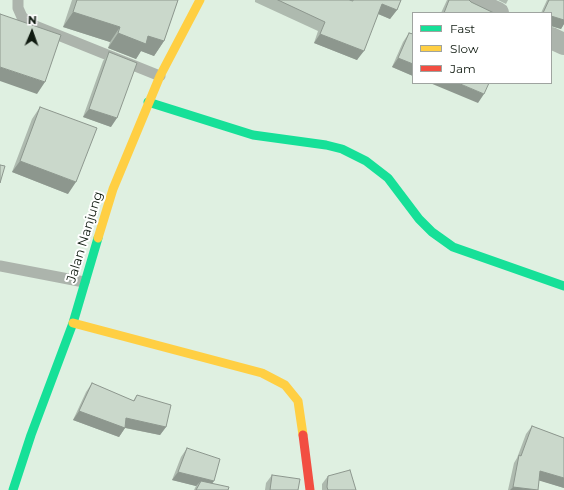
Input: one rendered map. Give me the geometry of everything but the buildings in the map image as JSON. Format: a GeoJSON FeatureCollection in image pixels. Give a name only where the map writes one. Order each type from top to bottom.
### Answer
{"type":"FeatureCollection","features":[{"type":"Feature","properties":{"kind":"street","name":"Jalan Nanjung"},"geometry":{"type":"LineString","coordinates":[[13,490],[31,435],[73,323],[113,189],[148,102],[200,0]]}},
{"type":"Feature","properties":{"kind":"street"},"geometry":{"type":"LineString","coordinates":[[470,0],[496,12]]}},
{"type":"Feature","properties":{"kind":"street"},"geometry":{"type":"LineString","coordinates":[[552,38],[564,44]]}},
{"type":"Feature","properties":{"kind":"street"},"geometry":{"type":"LineString","coordinates":[[148,102],[253,135],[312,143],[342,149],[366,161],[388,178],[419,219],[432,232],[453,247],[564,286]]}},
{"type":"Feature","properties":{"kind":"street"},"geometry":{"type":"LineString","coordinates":[[73,323],[262,373],[285,385],[298,401],[310,490]]}},
{"type":"Feature","properties":{"kind":"lane"},"geometry":{"type":"LineString","coordinates":[[18,0],[18,8],[22,17],[33,25],[160,76]]}},
{"type":"Feature","properties":{"kind":"lane"},"geometry":{"type":"LineString","coordinates":[[0,266],[84,282]]}},
{"type":"Feature","properties":{"kind":"traffic: fast"},"geometry":{"type":"LineString","coordinates":[[148,102],[253,135],[326,145],[342,149],[366,161],[388,178],[419,219],[432,232],[453,247],[564,286]]}},
{"type":"Feature","properties":{"kind":"traffic: fast"},"geometry":{"type":"LineString","coordinates":[[13,490],[31,435],[73,323],[98,238]]}},
{"type":"Feature","properties":{"kind":"traffic: slow"},"geometry":{"type":"LineString","coordinates":[[98,238],[113,189],[160,76],[200,0]]}},
{"type":"Feature","properties":{"kind":"traffic: slow"},"geometry":{"type":"LineString","coordinates":[[73,323],[262,373],[285,385],[298,401],[303,435]]}},
{"type":"Feature","properties":{"kind":"traffic: jam"},"geometry":{"type":"LineString","coordinates":[[303,435],[310,490]]}}]}
